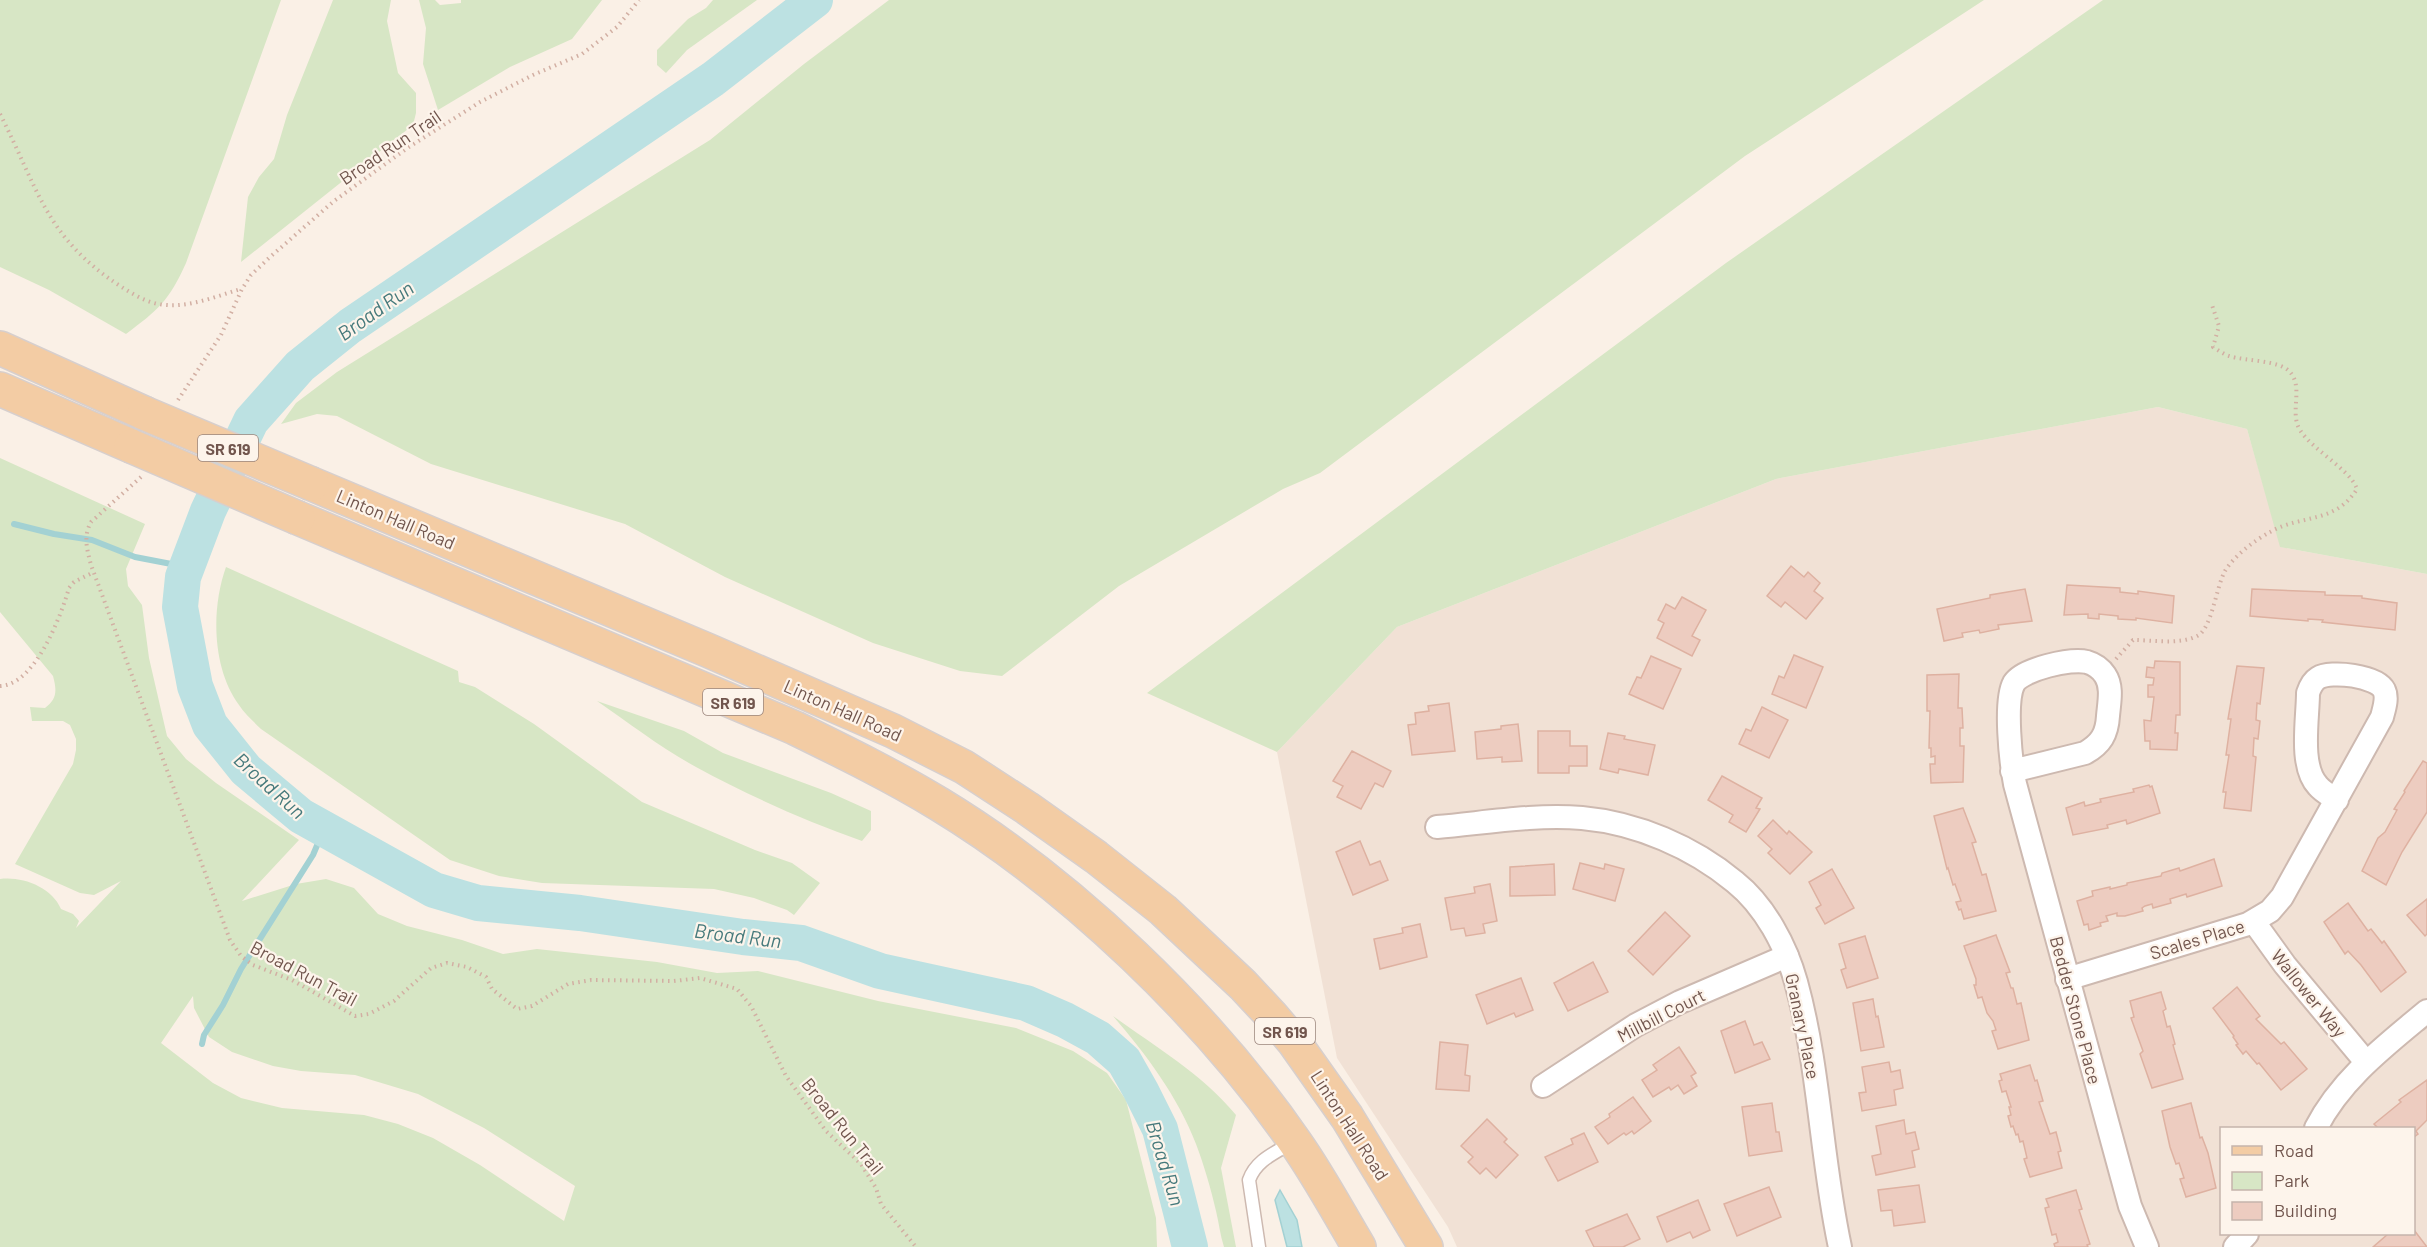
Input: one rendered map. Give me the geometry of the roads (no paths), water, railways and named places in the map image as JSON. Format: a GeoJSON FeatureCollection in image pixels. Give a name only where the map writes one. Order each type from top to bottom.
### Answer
{"type":"FeatureCollection","features":[{"type":"Feature","properties":{"kind":"main road","name":"Linton Hall Road"},"geometry":{"type":"LineString","coordinates":[[0,348],[144,413],[893,731],[964,767],[1096,857],[1163,910],[1243,985],[1294,1042],[1347,1117],[1426,1247]]}},
{"type":"Feature","properties":{"kind":"main road","name":"Linton Hall Road"},"geometry":{"type":"LineString","coordinates":[[0,389],[795,728],[940,804],[1005,848],[1072,900],[1129,953],[1224,1051],[1295,1141],[1359,1247]]}},
{"type":"Feature","properties":{"kind":"street","name":"Bedder Stone Place"},"geometry":{"type":"LineString","coordinates":[[2012,771],[2085,753],[2102,740],[2107,728],[2110,689],[2103,673],[2088,662],[2079,661],[2030,670],[2014,683],[2011,692],[2009,736],[2012,771],[2067,979],[2130,1206],[2147,1247]]}},
{"type":"Feature","properties":{"kind":"street","name":"Scales Place"},"geometry":{"type":"LineString","coordinates":[[2067,979],[2254,922],[2270,911],[2282,897],[2337,800],[2382,717],[2385,692],[2379,683],[2369,678],[2328,675],[2318,678],[2311,685],[2308,693],[2308,769],[2319,788],[2337,800]]}},
{"type":"Feature","properties":{"kind":"street","name":"Granary Place"},"geometry":{"type":"LineString","coordinates":[[1437,827],[1541,817],[1581,818],[1636,828],[1700,858],[1736,883],[1758,907],[1776,933],[1796,981],[1808,1038],[1840,1247]]}},
{"type":"Feature","properties":{"kind":"street","name":"Wallower Way"},"geometry":{"type":"LineString","coordinates":[[2254,922],[2284,965],[2366,1062]]}},
{"type":"Feature","properties":{"kind":"street","name":"Millbill Court"},"geometry":{"type":"LineString","coordinates":[[1543,1086],[1636,1025],[1680,1002],[1787,956]]}},
{"type":"Feature","properties":{"kind":"street"},"geometry":{"type":"LineString","coordinates":[[2317,1127],[2330,1103],[2366,1062],[2427,1011]]}},
{"type":"Feature","properties":{"kind":"street"},"geometry":{"type":"LineString","coordinates":[[2235,1247],[2245,1235]]}},
{"type":"Feature","properties":{"kind":"lane"},"geometry":{"type":"LineString","coordinates":[[1259,1247],[1249,1180],[1252,1170],[1260,1162],[1295,1141]]}},
{"type":"Feature","properties":{"kind":"water"},"geometry":{"type":"Polygon","coordinates":[[[1280,1190],[1297,1220],[1302,1247],[1287,1247],[1275,1200],[1280,1190]]]}},
{"type":"Feature","properties":{"kind":"waterway","name":"Broad Run"},"geometry":{"type":"LineString","coordinates":[[815,0],[713,79],[350,326],[300,366],[251,421],[208,511],[183,577],[180,607],[195,686],[210,725],[246,770],[301,816],[434,890],[478,903],[580,913],[743,937],[801,943],[880,971],[1026,1003],[1098,1038],[1124,1061],[1160,1129],[1190,1247]]}},
{"type":"Feature","properties":{"kind":"waterway"},"geometry":{"type":"LineString","coordinates":[[14,524],[92,540],[135,557],[187,567]]}},
{"type":"Feature","properties":{"kind":"waterway"},"geometry":{"type":"LineString","coordinates":[[202,1044],[204,1035],[223,1005],[241,969],[313,855],[324,829]]}}]}
